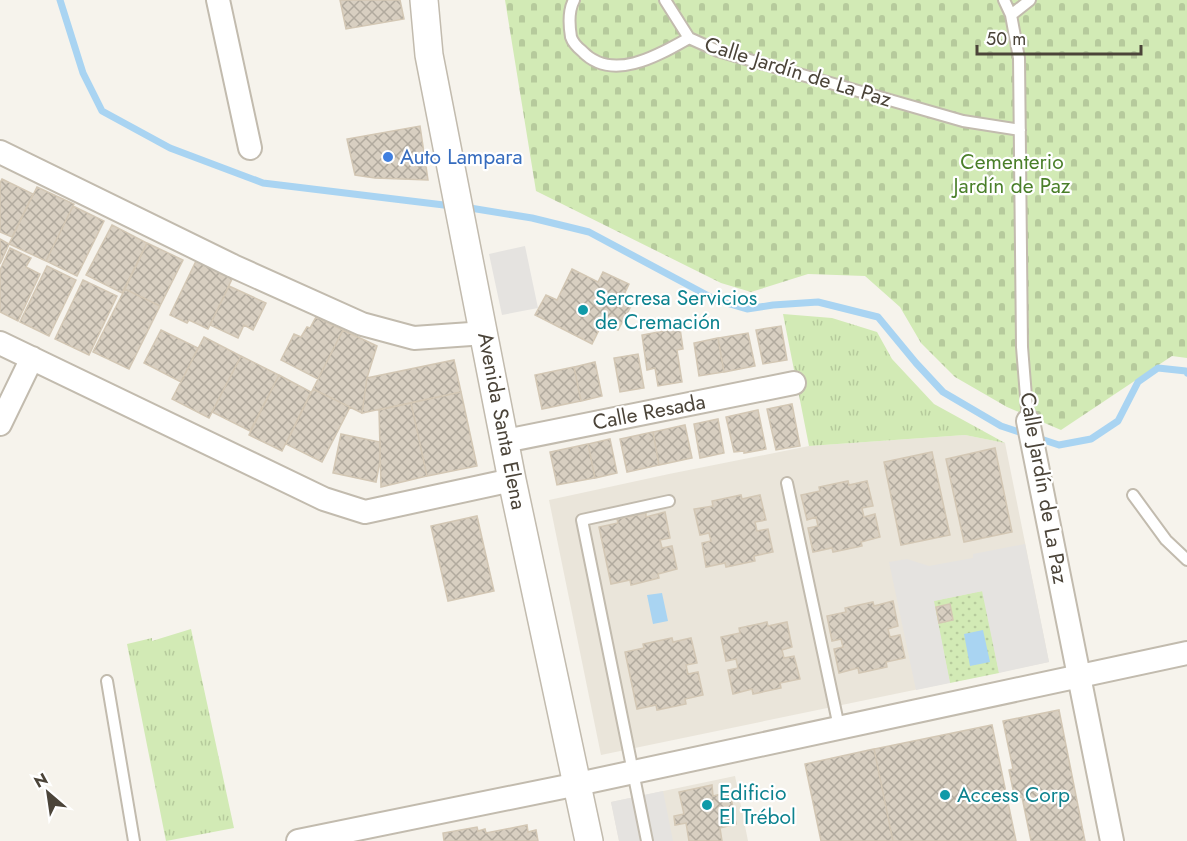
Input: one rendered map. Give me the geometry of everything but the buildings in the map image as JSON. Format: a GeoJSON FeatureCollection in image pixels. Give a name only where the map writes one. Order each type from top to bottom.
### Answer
{"type":"FeatureCollection","features":[{"type":"Feature","properties":{"kind":"street"},"geometry":{"type":"LineString","coordinates":[[218,0],[250,148]]}},
{"type":"Feature","properties":{"kind":"street","name":"Avenida Santa Elena"},"geometry":{"type":"LineString","coordinates":[[424,0],[429,55],[512,480],[589,841]]}},
{"type":"Feature","properties":{"kind":"street"},"geometry":{"type":"LineString","coordinates":[[0,152],[232,266],[362,324],[414,338],[485,333]]}},
{"type":"Feature","properties":{"kind":"street"},"geometry":{"type":"LineString","coordinates":[[0,343],[324,499],[365,512],[512,480]]}},
{"type":"Feature","properties":{"kind":"street"},"geometry":{"type":"LineString","coordinates":[[0,424],[32,358]]}},
{"type":"Feature","properties":{"kind":"street","name":"Calle Resada"},"geometry":{"type":"LineString","coordinates":[[505,441],[794,383]]}},
{"type":"Feature","properties":{"kind":"street","name":"Calle Jardín de La Paz"},"geometry":{"type":"LineString","coordinates":[[1029,421],[1112,841]]}},
{"type":"Feature","properties":{"kind":"street"},"geometry":{"type":"LineString","coordinates":[[298,841],[578,784],[1187,653]]}},
{"type":"Feature","properties":{"kind":"lane"},"geometry":{"type":"LineString","coordinates":[[574,0],[571,5],[569,24],[572,41],[587,57],[608,66],[632,64],[657,56],[689,38]]}},
{"type":"Feature","properties":{"kind":"lane","name":"Calle Jardín de La Paz"},"geometry":{"type":"LineString","coordinates":[[665,0],[689,38],[718,51],[963,121],[1020,130]]}},
{"type":"Feature","properties":{"kind":"lane","name":"Calle Jardín de La Paz"},"geometry":{"type":"LineString","coordinates":[[1004,0],[1011,15],[1019,58],[1022,347],[1029,421]]}},
{"type":"Feature","properties":{"kind":"lane"},"geometry":{"type":"LineString","coordinates":[[1011,15],[1030,0]]}},
{"type":"Feature","properties":{"kind":"lane"},"geometry":{"type":"LineString","coordinates":[[787,483],[839,727]]}},
{"type":"Feature","properties":{"kind":"lane"},"geometry":{"type":"LineString","coordinates":[[1133,495],[1166,540],[1187,560]]}},
{"type":"Feature","properties":{"kind":"lane"},"geometry":{"type":"LineString","coordinates":[[647,841],[582,520],[669,501]]}},
{"type":"Feature","properties":{"kind":"lane"},"geometry":{"type":"LineString","coordinates":[[107,681],[134,841]]}},
{"type":"Feature","properties":{"kind":"shaded area"},"geometry":{"type":"Polygon","coordinates":[[[525,246],[538,308],[502,315],[489,254],[525,246]]]}},
{"type":"Feature","properties":{"kind":"shaded area"},"geometry":{"type":"Polygon","coordinates":[[[965,435],[1005,443],[1049,662],[601,755],[549,500],[809,446],[965,435]]]}},
{"type":"Feature","properties":{"kind":"shaded area"},"geometry":{"type":"Polygon","coordinates":[[[1025,544],[1049,662],[999,673],[982,591],[934,601],[950,683],[916,690],[889,562],[907,559],[929,566],[973,558],[973,554],[1025,544]]]}},
{"type":"Feature","properties":{"kind":"shaded area"},"geometry":{"type":"Polygon","coordinates":[[[735,776],[748,841],[619,841],[611,802],[735,776]]]}},
{"type":"Feature","properties":{"kind":"shaded area"},"geometry":{"type":"Polygon","coordinates":[[[663,791],[673,841],[619,841],[611,802],[663,791]]]}},
{"type":"Feature","properties":{"kind":"green space","name":"Cementerio Jardín de Paz"},"geometry":{"type":"Polygon","coordinates":[[[505,0],[1187,0],[1187,358],[1172,356],[1061,430],[1007,407],[955,377],[921,343],[900,307],[865,276],[808,274],[751,292],[721,283],[536,191],[505,0]]]}},
{"type":"Feature","properties":{"kind":"green space"},"geometry":{"type":"Polygon","coordinates":[[[783,314],[832,318],[877,332],[892,359],[934,404],[1005,443],[965,435],[809,446],[783,314]]]}},
{"type":"Feature","properties":{"kind":"green space"},"geometry":{"type":"Polygon","coordinates":[[[983,591],[999,673],[950,683],[933,601],[983,591]]]}},
{"type":"Feature","properties":{"kind":"green space"},"geometry":{"type":"Polygon","coordinates":[[[191,629],[234,828],[166,841],[127,644],[152,638],[152,641],[191,629]]]}},
{"type":"Feature","properties":{"kind":"water"},"geometry":{"type":"Polygon","coordinates":[[[662,593],[668,621],[653,624],[647,595],[662,593]]]}},
{"type":"Feature","properties":{"kind":"water"},"geometry":{"type":"Polygon","coordinates":[[[983,630],[990,662],[970,666],[964,634],[983,630]]]}},
{"type":"Feature","properties":{"kind":"waterway"},"geometry":{"type":"LineString","coordinates":[[60,0],[83,73],[102,111],[170,148],[263,183],[452,206]]}},
{"type":"Feature","properties":{"kind":"waterway"},"geometry":{"type":"LineString","coordinates":[[464,207],[532,218],[589,232],[716,300],[747,309],[818,302],[878,317],[943,392],[1001,426],[1059,445],[1091,439],[1118,421],[1138,382],[1158,368],[1186,371],[1187,373]]}},
{"type":"Feature","properties":{"kind":"place","name":"Auto Lampara"},"geometry":{"type":"Point","coordinates":[388,157]}},
{"type":"Feature","properties":{"kind":"place","name":"Sercresa Servicios de Cremación"},"geometry":{"type":"Point","coordinates":[583,310]}},
{"type":"Feature","properties":{"kind":"place","name":"Access Corp"},"geometry":{"type":"Point","coordinates":[945,795]}},
{"type":"Feature","properties":{"kind":"place","name":"Edificio El Trébol"},"geometry":{"type":"Point","coordinates":[707,805]}}]}
